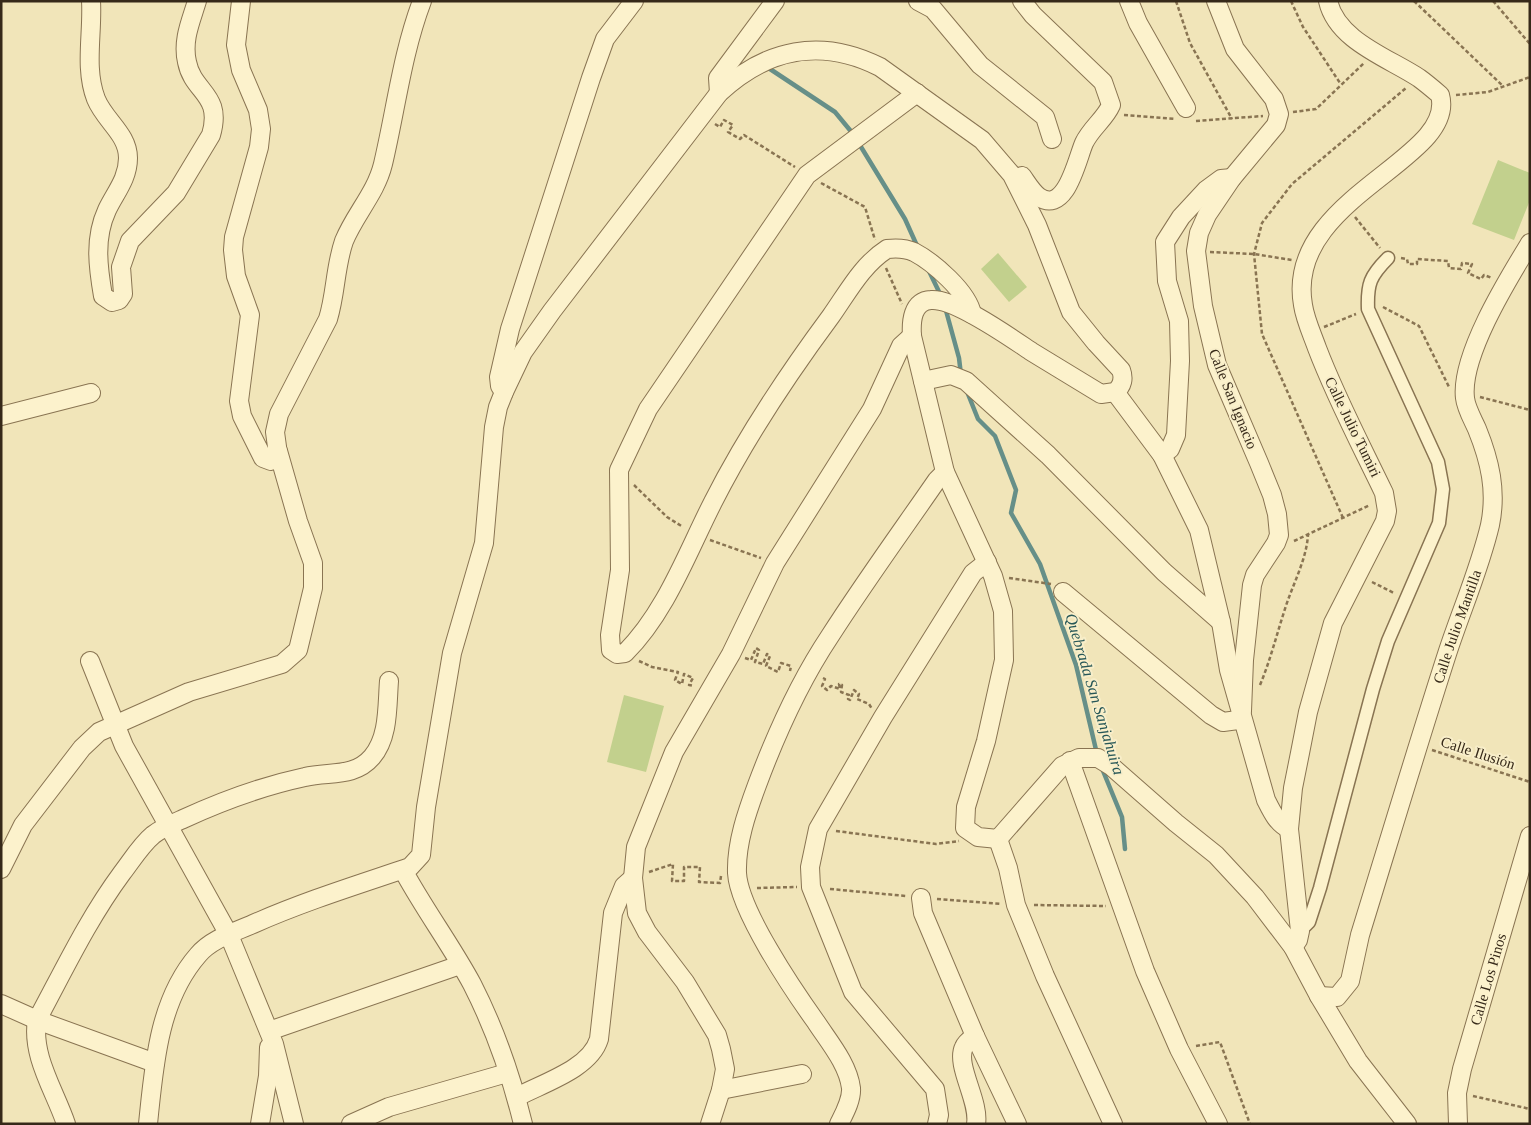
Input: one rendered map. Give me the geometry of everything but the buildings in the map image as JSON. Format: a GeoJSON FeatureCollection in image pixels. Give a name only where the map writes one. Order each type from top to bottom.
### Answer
{"type":"FeatureCollection","features":[{"type":"Feature","properties":{"kind":"street"},"geometry":{"type":"LineString","coordinates":[[91,1],[90,56],[96,100],[124,138],[128,152],[125,178],[106,211],[98,245],[98,261],[103,296],[112,302],[119,300],[123,294],[121,267],[130,241],[176,193],[210,135],[213,126],[214,116],[210,99],[190,72],[185,56],[186,38],[197,1]]}},
{"type":"Feature","properties":{"kind":"street"},"geometry":{"type":"LineString","coordinates":[[241,1],[236,35],[237,52],[258,110],[261,130],[259,147],[239,220],[233,250],[236,276],[250,315],[239,401],[245,423],[263,458],[274,460],[278,450]]}},
{"type":"Feature","properties":{"kind":"street"},"geometry":{"type":"LineString","coordinates":[[1,869],[23,825],[82,748],[99,732],[189,692],[282,664],[298,650],[313,588],[313,563],[298,521],[278,450],[275,432],[279,414],[328,319],[343,244],[379,176],[398,87],[422,1]]}},
{"type":"Feature","properties":{"kind":"street"},"geometry":{"type":"LineString","coordinates":[[504,392],[500,386],[499,377],[510,329],[594,70],[605,38],[634,1]]}},
{"type":"Feature","properties":{"kind":"street"},"geometry":{"type":"LineString","coordinates":[[719,93],[718,78],[775,1]]}},
{"type":"Feature","properties":{"kind":"street"},"geometry":{"type":"LineString","coordinates":[[918,1],[933,9],[980,65],[1045,117],[1052,139]]}},
{"type":"Feature","properties":{"kind":"street"},"geometry":{"type":"LineString","coordinates":[[1012,175],[1020,174],[1038,196],[1050,200],[1056,199],[1066,189],[1084,142],[1107,113],[1110,105],[1103,82],[1033,16],[1022,1]]}},
{"type":"Feature","properties":{"kind":"street"},"geometry":{"type":"LineString","coordinates":[[1129,1],[1138,24],[1186,116]]}},
{"type":"Feature","properties":{"kind":"street"},"geometry":{"type":"LineString","coordinates":[[1216,1],[1235,49],[1274,99],[1279,114]]}},
{"type":"Feature","properties":{"kind":"street"},"geometry":{"type":"LineString","coordinates":[[1328,1],[1346,30],[1374,53],[1418,78],[1440,95],[1442,101]]}},
{"type":"Feature","properties":{"kind":"street"},"geometry":{"type":"LineString","coordinates":[[148,1124],[155,1063],[165,1017],[186,972],[206,947],[229,935],[335,891],[403,870],[417,862],[421,855],[426,807],[452,653],[484,543],[494,427],[498,407],[504,392],[523,352],[552,310],[719,93],[751,67],[787,53],[809,51],[862,57],[880,66],[982,140],[1012,175],[1037,226],[1071,312],[1121,370],[1123,380],[1116,392]]}},
{"type":"Feature","properties":{"kind":"street"},"geometry":{"type":"LineString","coordinates":[[917,94],[807,175],[648,409],[619,470],[620,570],[610,644],[611,650],[616,654],[627,650],[661,603],[684,563],[723,485],[780,391],[865,267],[886,249],[913,252],[961,292],[970,304],[972,314]]}},
{"type":"Feature","properties":{"kind":"street","name":"Calle Julio Tumiri"},"geometry":{"type":"LineString","coordinates":[[1297,939],[1289,829],[1293,788],[1308,712],[1333,623],[1385,521],[1387,511],[1385,498],[1330,383],[1311,332],[1303,304],[1306,262],[1313,243],[1329,221],[1345,205],[1422,143],[1442,113],[1442,101]]}},
{"type":"Feature","properties":{"kind":"street","name":"Calle San Ignacio"},"geometry":{"type":"LineString","coordinates":[[1242,711],[1244,660],[1252,585],[1255,576],[1279,535],[1272,495],[1217,365],[1204,314],[1196,252],[1199,233],[1207,215],[1232,178],[1276,125],[1279,114]]}},
{"type":"Feature","properties":{"kind":"street"},"geometry":{"type":"LineString","coordinates":[[1162,455],[1170,449],[1176,436],[1180,361],[1179,321],[1167,281],[1165,242],[1181,218],[1206,190],[1221,179],[1232,178]]}},
{"type":"Feature","properties":{"kind":"street","name":"Calle Julio Mantilla"},"geometry":{"type":"LineString","coordinates":[[1319,996],[1337,997],[1350,981],[1360,935],[1418,745],[1487,535],[1492,508],[1490,464],[1465,399],[1465,392],[1469,365],[1476,346],[1506,282],[1530,243]]}},
{"type":"Feature","properties":{"kind":"street"},"geometry":{"type":"LineString","coordinates":[[1297,939],[1309,922],[1388,641],[1433,542],[1442,510],[1443,489],[1438,462],[1368,309],[1368,292],[1373,273],[1388,258]]}},
{"type":"Feature","properties":{"kind":"street"},"geometry":{"type":"LineString","coordinates":[[998,839],[987,839],[970,834],[965,828],[966,807],[986,740],[1004,660],[1003,611],[987,562],[945,472],[912,336],[912,317],[921,303],[931,300],[972,314],[1101,394],[1116,392]]}},
{"type":"Feature","properties":{"kind":"street"},"geometry":{"type":"LineString","coordinates":[[710,1124],[721,1090],[725,1069],[717,1035],[685,982],[647,932],[637,913],[634,878],[636,847],[674,752],[732,654],[775,563],[872,410],[901,346],[912,336]]}},
{"type":"Feature","properties":{"kind":"street"},"geometry":{"type":"LineString","coordinates":[[923,381],[951,375],[966,381],[1048,455],[1164,572],[1220,622]]}},
{"type":"Feature","properties":{"kind":"street"},"geometry":{"type":"LineString","coordinates":[[1116,392],[1162,455],[1199,530],[1229,670],[1266,800],[1275,818],[1289,829]]}},
{"type":"Feature","properties":{"kind":"street"},"geometry":{"type":"LineString","coordinates":[[1,416],[91,393]]}},
{"type":"Feature","properties":{"kind":"street"},"geometry":{"type":"LineString","coordinates":[[839,1124],[851,1090],[843,1064],[797,994],[746,905],[738,880],[746,816],[776,739],[829,637],[937,480],[945,472]]}},
{"type":"Feature","properties":{"kind":"street"},"geometry":{"type":"LineString","coordinates":[[937,1124],[939,1107],[935,1089],[853,992],[811,887],[810,867],[818,829],[883,717],[973,573],[987,562]]}},
{"type":"Feature","properties":{"kind":"street"},"geometry":{"type":"LineString","coordinates":[[1057,588],[1211,715],[1223,722],[1232,722],[1238,720],[1242,711]]}},
{"type":"Feature","properties":{"kind":"street"},"geometry":{"type":"LineString","coordinates":[[90,661],[116,725],[142,780],[229,935],[271,1038],[294,1124]]}},
{"type":"Feature","properties":{"kind":"street"},"geometry":{"type":"LineString","coordinates":[[66,1124],[38,1053],[35,1034],[37,1020],[99,905],[137,853],[154,834],[168,826],[235,797],[268,786],[307,776],[345,773],[360,767],[372,756],[384,734],[389,681]]}},
{"type":"Feature","properties":{"kind":"street"},"geometry":{"type":"LineString","coordinates":[[998,839],[1055,771],[1070,761],[1090,757],[1098,758],[1131,781],[1176,823],[1216,855],[1297,939],[1319,996],[1358,1061],[1407,1124]]}},
{"type":"Feature","properties":{"kind":"street"},"geometry":{"type":"LineString","coordinates":[[1070,761],[1144,971],[1180,1049],[1218,1124]]}},
{"type":"Feature","properties":{"kind":"street","name":"Calle Los Pinos"},"geometry":{"type":"LineString","coordinates":[[1458,1124],[1457,1093],[1530,836]]}},
{"type":"Feature","properties":{"kind":"street"},"geometry":{"type":"LineString","coordinates":[[998,839],[1008,868],[1016,905],[1073,1042],[1113,1124]]}},
{"type":"Feature","properties":{"kind":"street"},"geometry":{"type":"LineString","coordinates":[[403,870],[471,982],[500,1043],[507,1073],[517,1097],[523,1124]]}},
{"type":"Feature","properties":{"kind":"street"},"geometry":{"type":"LineString","coordinates":[[517,1097],[577,1067],[596,1048],[599,1039],[613,913],[624,886],[634,878]]}},
{"type":"Feature","properties":{"kind":"street"},"geometry":{"type":"LineString","coordinates":[[920,898],[923,913],[975,1036],[1016,1124]]}},
{"type":"Feature","properties":{"kind":"street"},"geometry":{"type":"LineString","coordinates":[[271,1038],[460,965]]}},
{"type":"Feature","properties":{"kind":"street"},"geometry":{"type":"LineString","coordinates":[[1,1004],[37,1020],[155,1063]]}},
{"type":"Feature","properties":{"kind":"street"},"geometry":{"type":"LineString","coordinates":[[975,1036],[964,1045],[961,1054],[977,1117],[976,1124]]}},
{"type":"Feature","properties":{"kind":"street"},"geometry":{"type":"LineString","coordinates":[[260,1124],[268,1076],[268,1051],[271,1038]]}},
{"type":"Feature","properties":{"kind":"street"},"geometry":{"type":"LineString","coordinates":[[351,1124],[389,1107],[507,1073]]}},
{"type":"Feature","properties":{"kind":"street"},"geometry":{"type":"LineString","coordinates":[[721,1090],[802,1074]]}},
{"type":"Feature","properties":{"kind":"path"},"geometry":{"type":"LineString","coordinates":[[1176,1],[1190,43],[1232,119]]}},
{"type":"Feature","properties":{"kind":"path"},"geometry":{"type":"LineString","coordinates":[[1291,1],[1303,27],[1340,83]]}},
{"type":"Feature","properties":{"kind":"path"},"geometry":{"type":"LineString","coordinates":[[1414,1],[1503,86]]}},
{"type":"Feature","properties":{"kind":"path"},"geometry":{"type":"LineString","coordinates":[[1493,1],[1530,44]]}},
{"type":"Feature","properties":{"kind":"path"},"geometry":{"type":"LineString","coordinates":[[1107,113],[1232,119],[1316,109],[1340,83],[1374,53]]}},
{"type":"Feature","properties":{"kind":"path"},"geometry":{"type":"LineString","coordinates":[[1442,101],[1458,95],[1488,92],[1530,77]]}},
{"type":"Feature","properties":{"kind":"path"},"geometry":{"type":"LineString","coordinates":[[700,118],[720,126],[724,120],[733,125],[728,132],[740,139],[744,135],[807,175],[865,207],[879,254],[902,306],[912,317]]}},
{"type":"Feature","properties":{"kind":"path"},"geometry":{"type":"LineString","coordinates":[[1345,205],[1388,258],[1406,259],[1408,264],[1417,264],[1417,259],[1448,261],[1450,268],[1461,269],[1462,263],[1472,264],[1468,273],[1481,280],[1484,275],[1506,282]]}},
{"type":"Feature","properties":{"kind":"path"},"geometry":{"type":"LineString","coordinates":[[1196,252],[1254,254],[1306,262]]}},
{"type":"Feature","properties":{"kind":"path"},"geometry":{"type":"LineString","coordinates":[[1465,392],[1530,410]]}},
{"type":"Feature","properties":{"kind":"path"},"geometry":{"type":"LineString","coordinates":[[1292,542],[1385,498]]}},
{"type":"Feature","properties":{"kind":"path"},"geometry":{"type":"LineString","coordinates":[[1258,688],[1271,660],[1284,612],[1307,553],[1308,535]]}},
{"type":"Feature","properties":{"kind":"path"},"geometry":{"type":"LineString","coordinates":[[1356,575],[1406,599]]}},
{"type":"Feature","properties":{"kind":"path"},"geometry":{"type":"LineString","coordinates":[[1024,580],[1057,588]]}},
{"type":"Feature","properties":{"kind":"path"},"geometry":{"type":"LineString","coordinates":[[627,650],[641,663],[678,672],[675,680],[682,684],[684,674],[693,678],[690,685],[698,688],[699,679],[712,686]]}},
{"type":"Feature","properties":{"kind":"path","name":"Calle Ilusión"},"geometry":{"type":"LineString","coordinates":[[1418,745],[1530,782]]}},
{"type":"Feature","properties":{"kind":"path"},"geometry":{"type":"LineString","coordinates":[[818,829],[936,844],[955,843],[970,834]]}},
{"type":"Feature","properties":{"kind":"path"},"geometry":{"type":"LineString","coordinates":[[634,878],[673,864],[672,881],[684,881],[684,867],[700,867],[699,882],[720,884],[723,867],[738,880],[920,898],[1016,905],[1120,906]]}},
{"type":"Feature","properties":{"kind":"path"},"geometry":{"type":"LineString","coordinates":[[1180,1049],[1220,1042],[1250,1124]]}},
{"type":"Feature","properties":{"kind":"path"},"geometry":{"type":"LineString","coordinates":[[1457,1093],[1530,1109]]}},
{"type":"Feature","properties":{"kind":"green space"},"geometry":{"type":"Polygon","coordinates":[[[1498,160],[1530,173],[1530,200],[1514,240],[1472,224],[1498,160]]]}},
{"type":"Feature","properties":{"kind":"green space"},"geometry":{"type":"Polygon","coordinates":[[[998,253],[1027,287],[1009,302],[981,269],[998,253]]]}},
{"type":"Feature","properties":{"kind":"green space"},"geometry":{"type":"Polygon","coordinates":[[[624,695],[664,706],[646,772],[607,762],[624,695]]]}},
{"type":"Feature","properties":{"kind":"waterway","name":"Quebrada San Sanjahuira"},"geometry":{"type":"LineString","coordinates":[[767,67],[835,112],[854,135]]}},
{"type":"Feature","properties":{"kind":"waterway","name":"Quebrada San Sanjahuira"},"geometry":{"type":"LineString","coordinates":[[858,142],[905,219],[918,248]]}},
{"type":"Feature","properties":{"kind":"waterway","name":"Quebrada San Sanjahuira"},"geometry":{"type":"LineString","coordinates":[[929,271],[942,298]]}},
{"type":"Feature","properties":{"kind":"waterway","name":"Quebrada San Sanjahuira"},"geometry":{"type":"LineString","coordinates":[[945,307],[959,358],[961,375]]}},
{"type":"Feature","properties":{"kind":"waterway","name":"Quebrada San Sanjahuira"},"geometry":{"type":"LineString","coordinates":[[966,389],[978,419],[995,436],[1016,490],[1011,513],[1040,564],[1076,665],[1097,754]]}},
{"type":"Feature","properties":{"kind":"waterway","name":"Quebrada San Sanjahuira"},"geometry":{"type":"LineString","coordinates":[[1101,766],[1122,817],[1125,849]]}}]}
